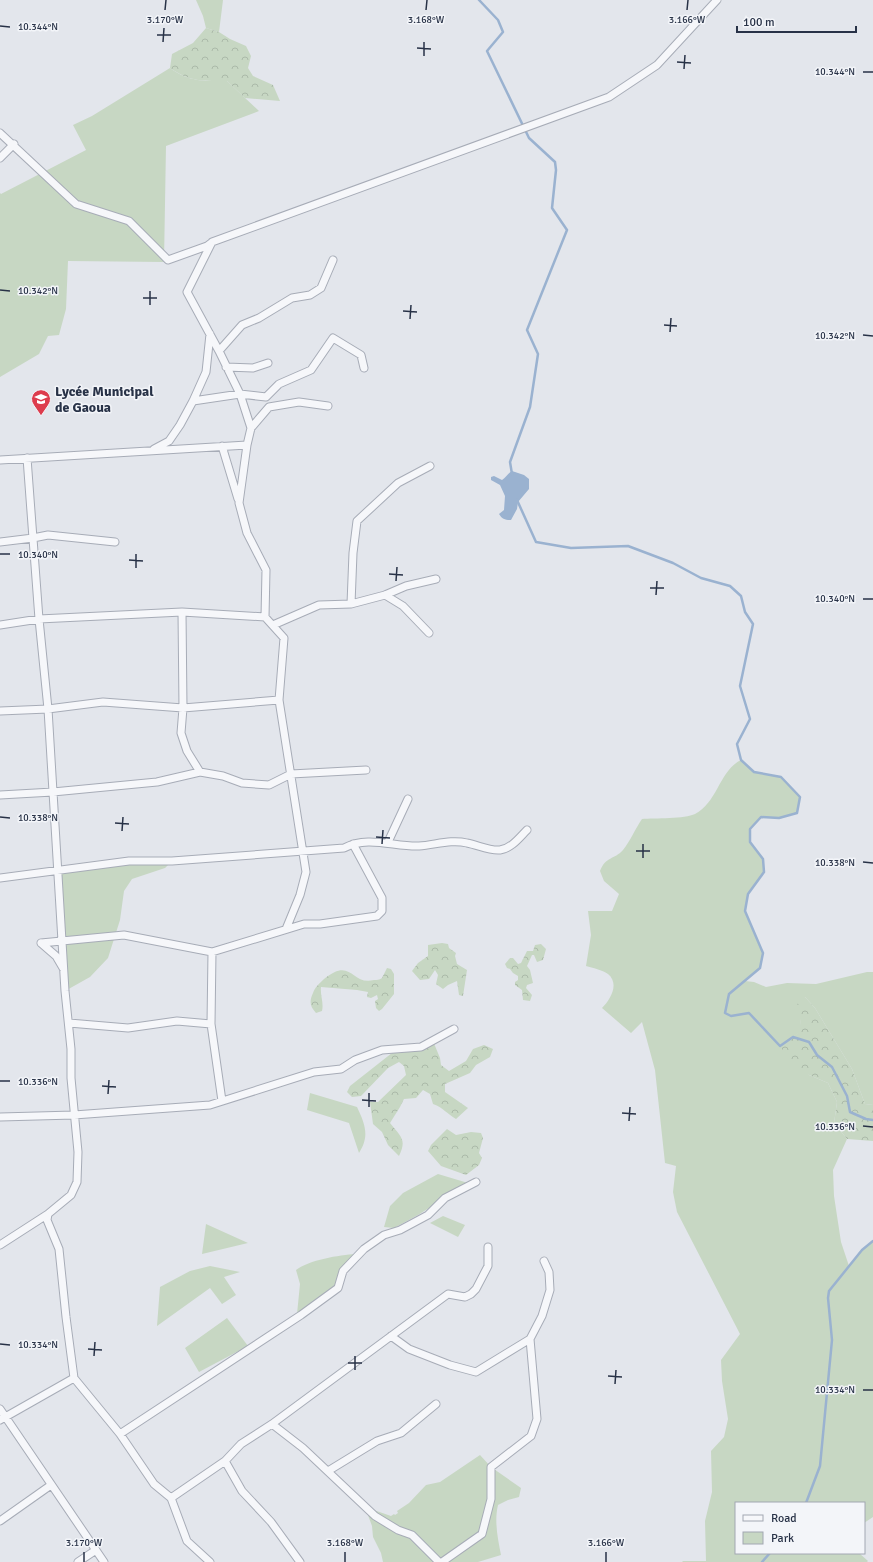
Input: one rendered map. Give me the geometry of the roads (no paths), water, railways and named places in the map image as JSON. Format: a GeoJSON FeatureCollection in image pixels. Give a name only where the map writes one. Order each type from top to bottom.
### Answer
{"type":"FeatureCollection","features":[{"type":"Feature","properties":{"kind":"street"},"geometry":{"type":"LineString","coordinates":[[0,133],[14,144],[76,204],[129,221],[168,260],[207,246],[212,242],[609,97],[657,65],[717,0]]}},
{"type":"Feature","properties":{"kind":"street"},"geometry":{"type":"LineString","coordinates":[[0,158],[14,144]]}},
{"type":"Feature","properties":{"kind":"street"},"geometry":{"type":"LineString","coordinates":[[212,242],[187,292],[240,394],[251,428]]}},
{"type":"Feature","properties":{"kind":"street"},"geometry":{"type":"LineString","coordinates":[[219,351],[242,325],[259,318],[292,298],[310,295],[321,288],[333,260]]}},
{"type":"Feature","properties":{"kind":"street"},"geometry":{"type":"LineString","coordinates":[[152,450],[168,441],[180,425],[193,401],[206,372],[210,334]]}},
{"type":"Feature","properties":{"kind":"street"},"geometry":{"type":"LineString","coordinates":[[193,401],[240,394],[266,397],[279,384],[311,370],[333,338],[361,355],[364,368]]}},
{"type":"Feature","properties":{"kind":"street"},"geometry":{"type":"LineString","coordinates":[[226,367],[253,368],[268,363]]}},
{"type":"Feature","properties":{"kind":"street"},"geometry":{"type":"LineString","coordinates":[[239,503],[247,444],[251,428],[269,407],[299,402],[328,406]]}},
{"type":"Feature","properties":{"kind":"street"},"geometry":{"type":"LineString","coordinates":[[0,460],[247,444]]}},
{"type":"Feature","properties":{"kind":"street"},"geometry":{"type":"LineString","coordinates":[[222,446],[248,533],[266,570],[265,616],[284,638],[279,700],[306,872],[300,895],[286,929]]}},
{"type":"Feature","properties":{"kind":"street"},"geometry":{"type":"LineString","coordinates":[[0,1245],[48,1214],[71,1195],[78,1182],[78,1152],[71,1078],[72,1062],[69,1023],[63,968],[48,709],[39,619],[27,458]]}},
{"type":"Feature","properties":{"kind":"street"},"geometry":{"type":"LineString","coordinates":[[351,604],[353,553],[357,520],[398,483],[430,466]]}},
{"type":"Feature","properties":{"kind":"street"},"geometry":{"type":"LineString","coordinates":[[0,542],[48,535],[115,542]]}},
{"type":"Feature","properties":{"kind":"street"},"geometry":{"type":"LineString","coordinates":[[273,625],[319,605],[351,604],[385,595],[406,586],[436,579]]}},
{"type":"Feature","properties":{"kind":"street"},"geometry":{"type":"LineString","coordinates":[[385,595],[403,606],[429,633]]}},
{"type":"Feature","properties":{"kind":"street"},"geometry":{"type":"LineString","coordinates":[[0,625],[39,619],[182,612],[265,616]]}},
{"type":"Feature","properties":{"kind":"street"},"geometry":{"type":"LineString","coordinates":[[182,612],[183,708],[181,733],[188,751],[200,772]]}},
{"type":"Feature","properties":{"kind":"street"},"geometry":{"type":"LineString","coordinates":[[0,711],[48,709],[103,702],[183,708],[279,700]]}},
{"type":"Feature","properties":{"kind":"street"},"geometry":{"type":"LineString","coordinates":[[0,795],[53,792],[157,782],[200,772],[223,776],[242,783],[269,785],[291,774],[366,770]]}},
{"type":"Feature","properties":{"kind":"street"},"geometry":{"type":"LineString","coordinates":[[388,842],[408,799]]}},
{"type":"Feature","properties":{"kind":"street"},"geometry":{"type":"LineString","coordinates":[[0,878],[129,861],[172,861],[344,848],[353,844],[375,841],[388,842],[402,846],[421,846],[441,842],[467,842],[487,849],[500,850],[511,846],[527,830]]}},
{"type":"Feature","properties":{"kind":"street"},"geometry":{"type":"LineString","coordinates":[[63,968],[56,956],[41,943],[124,935],[212,952],[304,924],[320,924],[377,916],[382,911],[382,898],[353,844]]}},
{"type":"Feature","properties":{"kind":"street"},"geometry":{"type":"LineString","coordinates":[[212,952],[211,1024],[222,1101]]}},
{"type":"Feature","properties":{"kind":"street"},"geometry":{"type":"LineString","coordinates":[[69,1023],[128,1028],[177,1021],[211,1024]]}},
{"type":"Feature","properties":{"kind":"street"},"geometry":{"type":"LineString","coordinates":[[0,1117],[74,1115],[207,1106],[314,1072],[341,1069],[355,1060],[382,1050],[421,1047],[454,1029]]}},
{"type":"Feature","properties":{"kind":"street"},"geometry":{"type":"LineString","coordinates":[[120,1434],[295,1319],[338,1288],[343,1271],[364,1249],[384,1235],[400,1230],[428,1215],[445,1198],[476,1182]]}},
{"type":"Feature","properties":{"kind":"street"},"geometry":{"type":"LineString","coordinates":[[48,1214],[47,1220],[59,1249],[74,1378],[120,1434],[154,1484],[171,1498],[186,1541],[210,1562]]}},
{"type":"Feature","properties":{"kind":"street"},"geometry":{"type":"LineString","coordinates":[[171,1498],[225,1461],[241,1444],[272,1424],[448,1294],[465,1297],[471,1294],[484,1276],[488,1266],[488,1247]]}},
{"type":"Feature","properties":{"kind":"street"},"geometry":{"type":"LineString","coordinates":[[391,1336],[409,1349],[476,1372],[530,1339],[542,1316],[550,1290],[549,1272],[544,1261]]}},
{"type":"Feature","properties":{"kind":"street"},"geometry":{"type":"LineString","coordinates":[[272,1424],[303,1448],[375,1516],[398,1530],[412,1535],[441,1562],[482,1534],[491,1499],[491,1467],[531,1436],[537,1419],[530,1339]]}},
{"type":"Feature","properties":{"kind":"street"},"geometry":{"type":"LineString","coordinates":[[3,1418],[74,1378]]}},
{"type":"Feature","properties":{"kind":"street"},"geometry":{"type":"LineString","coordinates":[[328,1471],[377,1441],[401,1433],[436,1404]]}},
{"type":"Feature","properties":{"kind":"street"},"geometry":{"type":"LineString","coordinates":[[0,1409],[3,1418],[104,1562]]}},
{"type":"Feature","properties":{"kind":"street"},"geometry":{"type":"LineString","coordinates":[[225,1461],[242,1491],[271,1522],[300,1562]]}},
{"type":"Feature","properties":{"kind":"street"},"geometry":{"type":"LineString","coordinates":[[0,1521],[51,1485]]}},
{"type":"Feature","properties":{"kind":"street"},"geometry":{"type":"LineString","coordinates":[[78,1562],[96,1550]]}},
{"type":"Feature","properties":{"kind":"water"},"geometry":{"type":"Polygon","coordinates":[[[512,471],[524,475],[529,479],[529,489],[518,502],[517,509],[511,520],[509,520],[503,518],[499,514],[504,510],[505,496],[500,485],[491,480],[491,477],[494,476],[502,480],[512,471]]]}},
{"type":"Feature","properties":{"kind":"waterway"},"geometry":{"type":"LineString","coordinates":[[479,0],[498,20],[503,32],[487,51],[529,138],[555,162],[556,170],[552,208],[567,230],[527,330],[538,354],[530,407],[510,462],[512,474]]}},
{"type":"Feature","properties":{"kind":"waterway"},"geometry":{"type":"LineString","coordinates":[[517,500],[536,542],[571,548],[628,546],[673,563],[701,578],[730,586],[741,596],[745,612],[753,624],[740,686],[750,719],[737,744],[741,760],[754,772],[781,777],[800,797],[797,813],[779,818],[761,817],[750,829],[750,842],[763,859],[764,872],[748,894],[745,911],[763,953],[760,968],[729,994],[725,1013],[731,1016],[749,1013],[780,1046],[793,1037],[809,1042],[817,1055],[832,1067],[847,1096],[850,1112],[866,1119],[873,1120]]}},
{"type":"Feature","properties":{"kind":"waterway"},"geometry":{"type":"LineString","coordinates":[[806,1502],[820,1466],[832,1340],[828,1298],[829,1291],[862,1250],[873,1241]]}},
{"type":"Feature","properties":{"kind":"waterway"},"geometry":{"type":"LineString","coordinates":[[762,1562],[769,1554]]}},
{"type":"Feature","properties":{"kind":"place","name":"Lycée Municipal de Gaoua"},"geometry":{"type":"Point","coordinates":[41,416]}}]}
